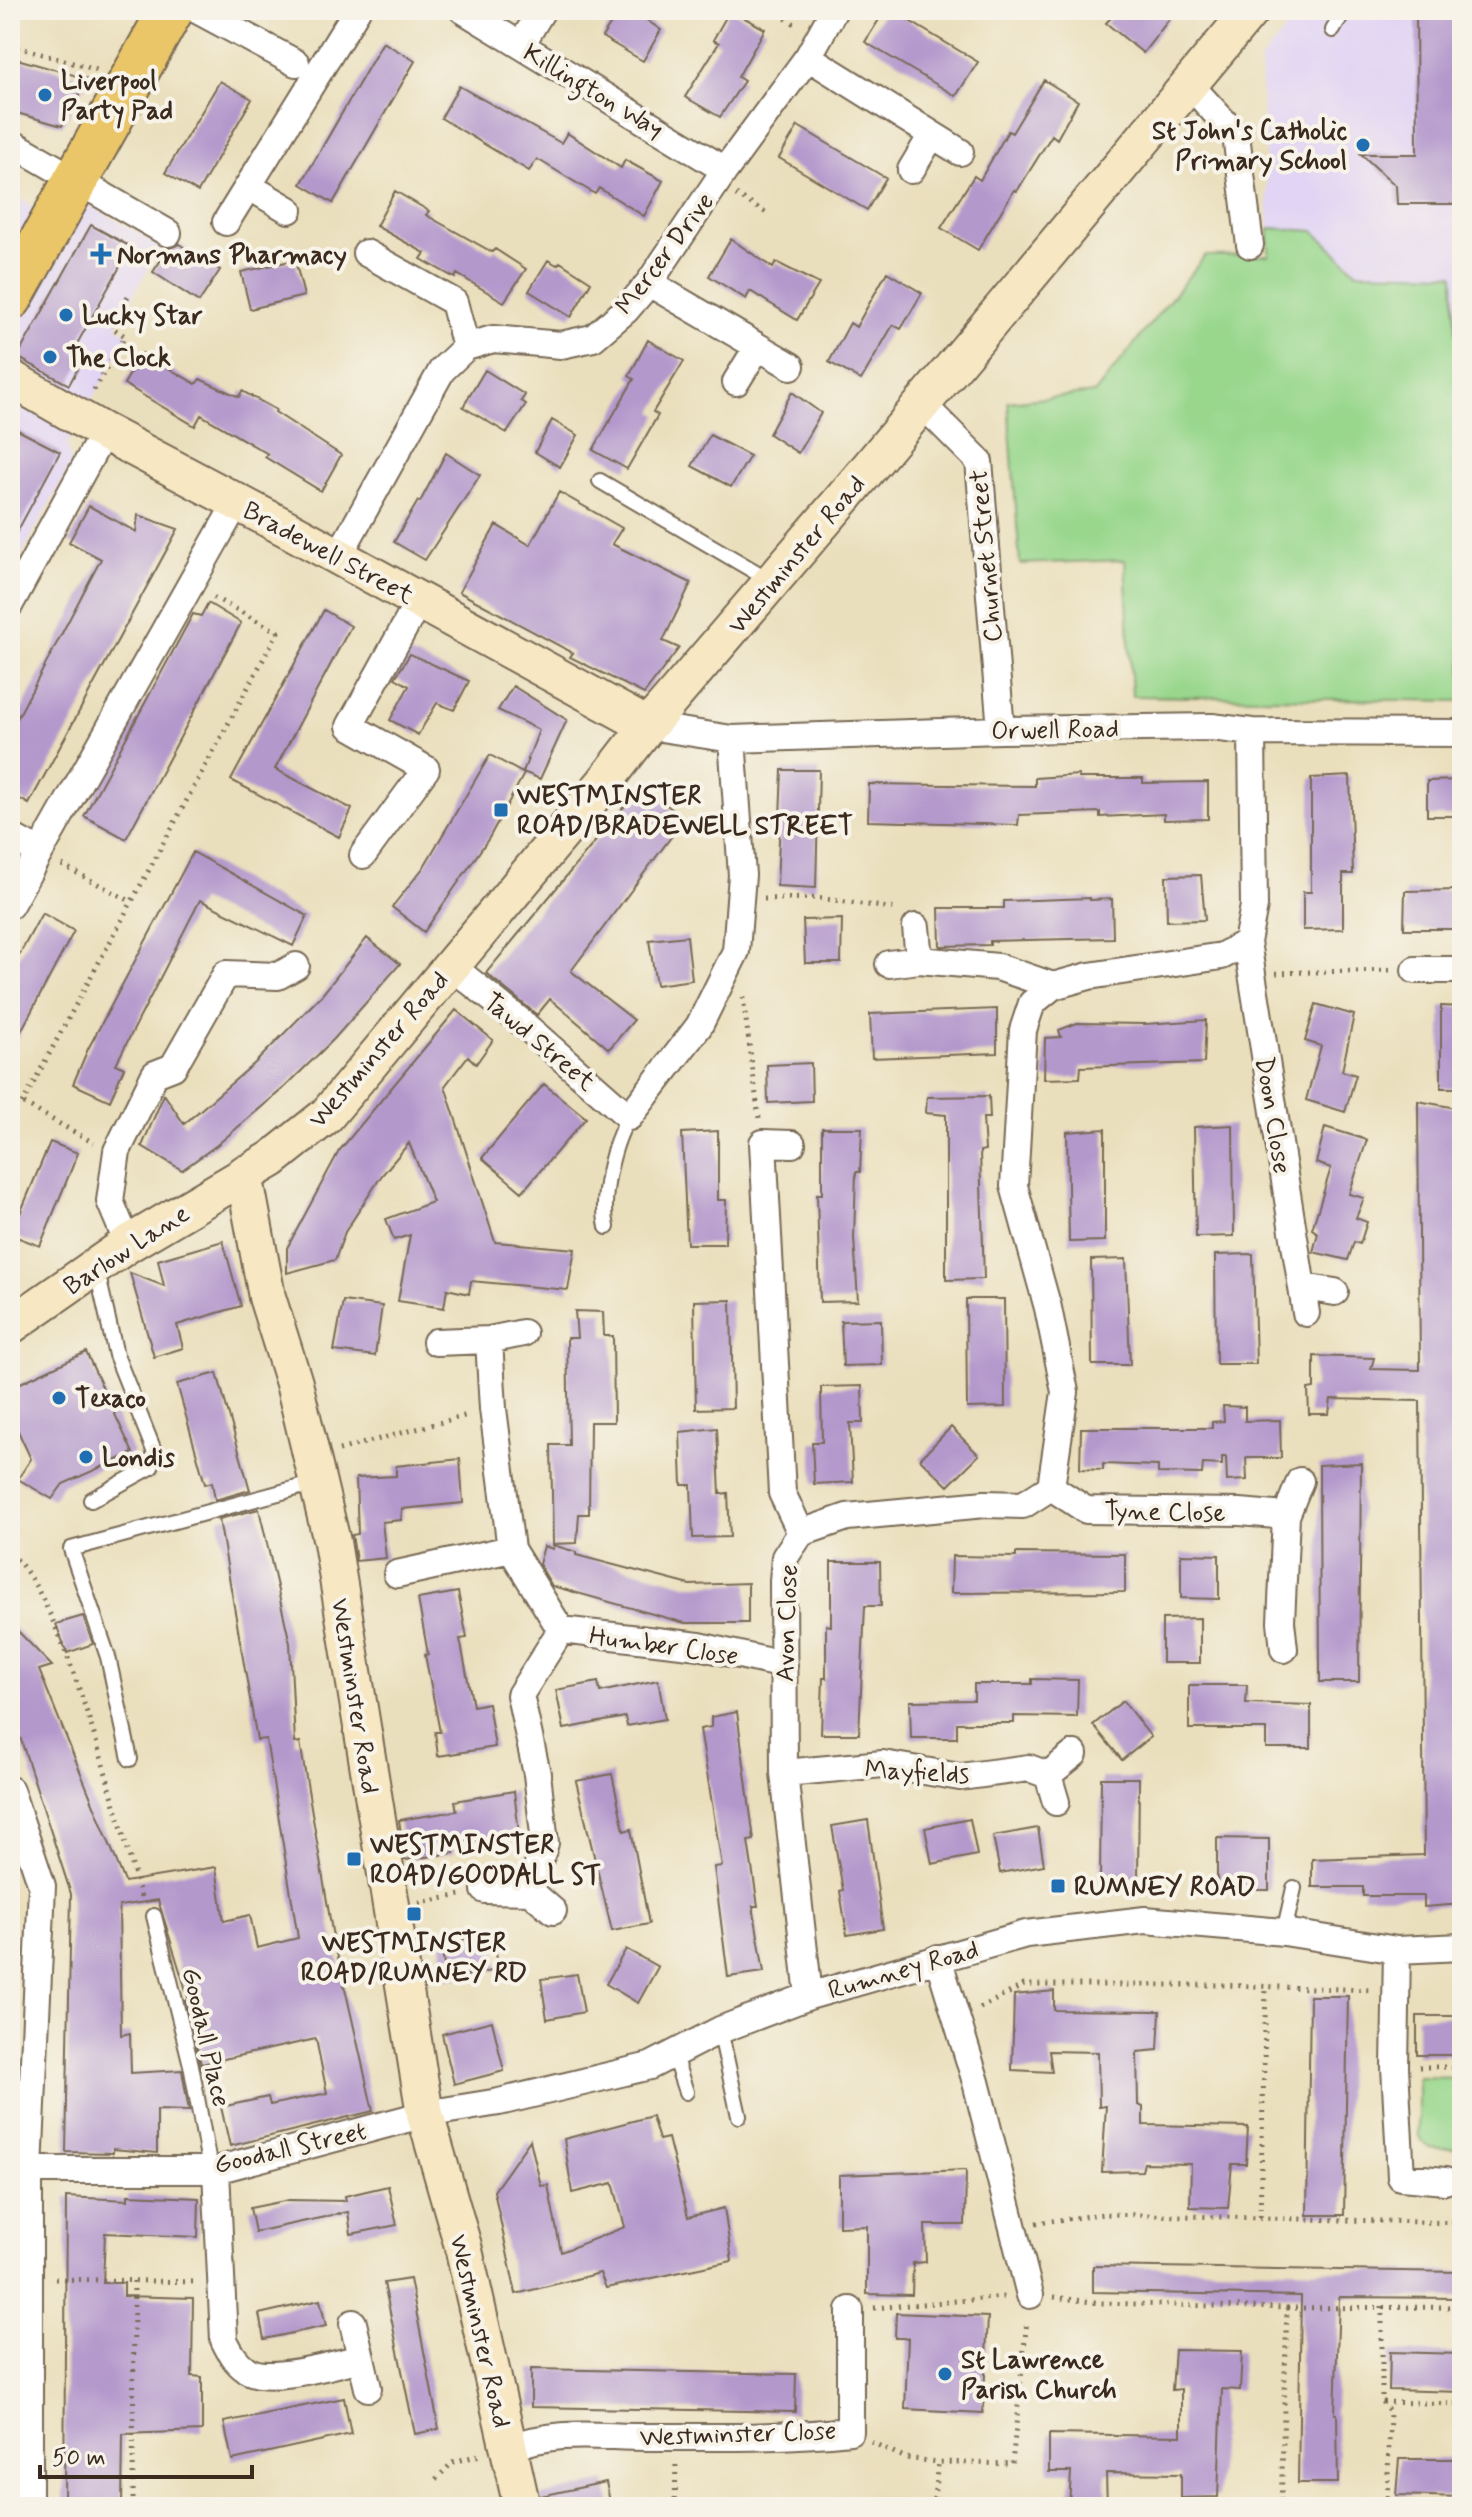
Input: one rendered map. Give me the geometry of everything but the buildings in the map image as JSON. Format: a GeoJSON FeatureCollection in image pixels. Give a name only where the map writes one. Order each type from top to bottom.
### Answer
{"type":"FeatureCollection","features":[{"type":"Feature","properties":{"kind":"highway"},"geometry":{"type":"LineString","coordinates":[[10,298],[171,10]]}},
{"type":"Feature","properties":{"kind":"street"},"geometry":{"type":"LineString","coordinates":[[197,10],[296,63]]}},
{"type":"Feature","properties":{"kind":"street"},"geometry":{"type":"LineString","coordinates":[[226,222],[357,10]]}},
{"type":"Feature","properties":{"kind":"street","name":"Killington Way"},"geometry":{"type":"LineString","coordinates":[[463,10],[720,176]]}},
{"type":"Feature","properties":{"kind":"street"},"geometry":{"type":"LineString","coordinates":[[521,45],[542,10]]}},
{"type":"Feature","properties":{"kind":"street","name":"Mercer Drive"},"geometry":{"type":"LineString","coordinates":[[466,347],[493,339],[561,345],[593,338],[626,310],[649,283],[720,176],[808,57],[834,10]]}},
{"type":"Feature","properties":{"kind":"street","name":"Westminster Road"},"geometry":{"type":"LineString","coordinates":[[522,2507],[463,2246],[425,2114],[332,1542],[294,1383],[267,1297],[244,1174],[272,1159],[326,1116],[648,726],[697,672],[1251,10]]}},
{"type":"Feature","properties":{"kind":"street"},"geometry":{"type":"LineString","coordinates":[[808,57],[960,152]]}},
{"type":"Feature","properties":{"kind":"street"},"geometry":{"type":"LineString","coordinates":[[1189,84],[1236,135],[1250,245]]}},
{"type":"Feature","properties":{"kind":"street"},"geometry":{"type":"LineString","coordinates":[[911,170],[932,135]]}},
{"type":"Feature","properties":{"kind":"street"},"geometry":{"type":"LineString","coordinates":[[10,142],[168,233]]}},
{"type":"Feature","properties":{"kind":"street"},"geometry":{"type":"LineString","coordinates":[[250,187],[289,210]]}},
{"type":"Feature","properties":{"kind":"street"},"geometry":{"type":"LineString","coordinates":[[338,557],[442,370],[466,347],[454,302],[366,253]]}},
{"type":"Feature","properties":{"kind":"street"},"geometry":{"type":"LineString","coordinates":[[649,283],[791,366]]}},
{"type":"Feature","properties":{"kind":"street"},"geometry":{"type":"LineString","coordinates":[[736,382],[757,348]]}},
{"type":"Feature","properties":{"kind":"street","name":"Bradewell Street"},"geometry":{"type":"LineString","coordinates":[[10,378],[91,425],[648,726]]}},
{"type":"Feature","properties":{"kind":"street","name":"Churnet Street"},"geometry":{"type":"LineString","coordinates":[[922,404],[979,461],[1001,730]]}},
{"type":"Feature","properties":{"kind":"street"},"geometry":{"type":"LineString","coordinates":[[10,604],[91,425]]}},
{"type":"Feature","properties":{"kind":"street"},"geometry":{"type":"LineString","coordinates":[[10,905],[22,843],[191,585],[237,502]]}},
{"type":"Feature","properties":{"kind":"street"},"geometry":{"type":"LineString","coordinates":[[363,855],[426,769],[350,726],[419,601]]}},
{"type":"Feature","properties":{"kind":"street","name":"Orwell Road"},"geometry":{"type":"LineString","coordinates":[[648,726],[732,739],[1212,727],[1252,732],[1462,733]]}},
{"type":"Feature","properties":{"kind":"street","name":"Doon Close"},"geometry":{"type":"LineString","coordinates":[[1252,732],[1254,906],[1247,942],[1305,1300],[1335,1292]]}},
{"type":"Feature","properties":{"kind":"street"},"geometry":{"type":"LineString","coordinates":[[629,1117],[699,1026],[736,951],[742,875],[732,739]]}},
{"type":"Feature","properties":{"kind":"street"},"geometry":{"type":"LineString","coordinates":[[916,927],[919,960]]}},
{"type":"Feature","properties":{"kind":"street"},"geometry":{"type":"LineString","coordinates":[[801,1533],[847,1517],[985,1504],[1023,1505],[1051,1487],[1065,1392],[1048,1308],[1014,1186],[1023,1030],[1032,1003],[1053,986],[1089,976],[1222,956],[1247,942]]}},
{"type":"Feature","properties":{"kind":"street"},"geometry":{"type":"LineString","coordinates":[[889,964],[919,960],[998,967],[1053,986]]}},
{"type":"Feature","properties":{"kind":"street"},"geometry":{"type":"LineString","coordinates":[[128,1244],[110,1201],[117,1151],[155,1074],[173,1067],[226,974],[278,976],[296,966]]}},
{"type":"Feature","properties":{"kind":"street","name":"Tawd Street"},"geometry":{"type":"LineString","coordinates":[[451,966],[520,1021],[629,1117]]}},
{"type":"Feature","properties":{"kind":"street"},"geometry":{"type":"LineString","coordinates":[[1415,970],[1462,970]]}},
{"type":"Feature","properties":{"kind":"street"},"geometry":{"type":"LineString","coordinates":[[763,1143],[792,1144]]}},
{"type":"Feature","properties":{"kind":"street","name":"Avon Close"},"geometry":{"type":"LineString","coordinates":[[763,1143],[782,1493],[801,1533],[785,1557],[784,1773],[809,1996]]}},
{"type":"Feature","properties":{"kind":"street","name":"Barlow Lane"},"geometry":{"type":"LineString","coordinates":[[10,1326],[128,1244],[244,1174]]}},
{"type":"Feature","properties":{"kind":"street"},"geometry":{"type":"LineString","coordinates":[[436,1342],[489,1340],[523,1333]]}},
{"type":"Feature","properties":{"kind":"street","name":"Humber Close"},"geometry":{"type":"LineString","coordinates":[[489,1340],[493,1409],[511,1549],[561,1630],[699,1646],[784,1665]]}},
{"type":"Feature","properties":{"kind":"street"},"geometry":{"type":"LineString","coordinates":[[1284,1649],[1268,1625],[1286,1516],[1300,1481]]}},
{"type":"Feature","properties":{"kind":"street","name":"Tyne Close"},"geometry":{"type":"LineString","coordinates":[[1051,1487],[1086,1510],[1240,1512],[1286,1516]]}},
{"type":"Feature","properties":{"kind":"street"},"geometry":{"type":"LineString","coordinates":[[397,1574],[511,1549]]}},
{"type":"Feature","properties":{"kind":"street"},"geometry":{"type":"LineString","coordinates":[[530,1891],[545,1843],[537,1774],[520,1695],[561,1630]]}},
{"type":"Feature","properties":{"kind":"street"},"geometry":{"type":"LineString","coordinates":[[1056,1802],[1048,1775],[1074,1754]]}},
{"type":"Feature","properties":{"kind":"street","name":"Mayfields"},"geometry":{"type":"LineString","coordinates":[[784,1773],[883,1764],[960,1777],[1029,1768],[1048,1775]]}},
{"type":"Feature","properties":{"kind":"street"},"geometry":{"type":"LineString","coordinates":[[10,1790],[42,1886],[20,2170],[29,2278],[29,2507]]}},
{"type":"Feature","properties":{"kind":"street"},"geometry":{"type":"LineString","coordinates":[[485,1890],[530,1891],[553,1911]]}},
{"type":"Feature","properties":{"kind":"street","name":"Rumney Road"},"geometry":{"type":"LineString","coordinates":[[425,2114],[499,2102],[650,2066],[720,2030],[809,1996],[1026,1934],[1145,1920],[1284,1932],[1397,1950],[1462,1947]]}},
{"type":"Feature","properties":{"kind":"street"},"geometry":{"type":"LineString","coordinates":[[1397,1950],[1395,2067],[1401,2177],[1445,2181]]}},
{"type":"Feature","properties":{"kind":"street"},"geometry":{"type":"LineString","coordinates":[[938,1958],[1030,2295]]}},
{"type":"Feature","properties":{"kind":"street","name":"Goodall Street"},"geometry":{"type":"LineString","coordinates":[[20,2170],[213,2170],[425,2114]]}},
{"type":"Feature","properties":{"kind":"street"},"geometry":{"type":"LineString","coordinates":[[213,2170],[224,2340],[234,2359],[250,2373],[272,2376],[361,2358]]}},
{"type":"Feature","properties":{"kind":"street","name":"Westminster Close"},"geometry":{"type":"LineString","coordinates":[[509,2448],[533,2439],[562,2434],[677,2437],[812,2435],[850,2431],[850,2310]]}},
{"type":"Feature","properties":{"kind":"street"},"geometry":{"type":"LineString","coordinates":[[353,2323],[368,2388]]}},
{"type":"Feature","properties":{"kind":"lane"},"geometry":{"type":"LineString","coordinates":[[1333,30],[1344,10]]}},
{"type":"Feature","properties":{"kind":"lane"},"geometry":{"type":"LineString","coordinates":[[600,481],[771,581]]}},
{"type":"Feature","properties":{"kind":"lane"},"geometry":{"type":"LineString","coordinates":[[607,1227],[606,1197],[613,1154],[629,1117]]}},
{"type":"Feature","properties":{"kind":"lane"},"geometry":{"type":"LineString","coordinates":[[91,1500],[151,1467],[155,1453],[116,1355],[96,1267]]}},
{"type":"Feature","properties":{"kind":"lane"},"geometry":{"type":"LineString","coordinates":[[130,1759],[108,1657],[71,1549],[316,1469]]}},
{"type":"Feature","properties":{"kind":"lane"},"geometry":{"type":"LineString","coordinates":[[1284,1932],[1294,1888]]}},
{"type":"Feature","properties":{"kind":"lane","name":"Goodall Place"},"geometry":{"type":"LineString","coordinates":[[154,1916],[213,2170]]}},
{"type":"Feature","properties":{"kind":"lane"},"geometry":{"type":"LineString","coordinates":[[720,2030],[739,2116]]}},
{"type":"Feature","properties":{"kind":"lane"},"geometry":{"type":"LineString","coordinates":[[673,2053],[686,2092]]}},
{"type":"Feature","properties":{"kind":"path"},"geometry":{"type":"LineString","coordinates":[[10,45],[89,68]]}},
{"type":"Feature","properties":{"kind":"path"},"geometry":{"type":"LineString","coordinates":[[720,176],[770,215]]}},
{"type":"Feature","properties":{"kind":"path"},"geometry":{"type":"LineString","coordinates":[[91,425],[125,336],[111,327],[128,296]]}},
{"type":"Feature","properties":{"kind":"path"},"geometry":{"type":"LineString","coordinates":[[22,1104],[278,632],[191,585]]}},
{"type":"Feature","properties":{"kind":"path"},"geometry":{"type":"LineString","coordinates":[[22,843],[132,902]]}},
{"type":"Feature","properties":{"kind":"path"},"geometry":{"type":"LineString","coordinates":[[740,899],[817,898],[908,910],[916,927]]}},
{"type":"Feature","properties":{"kind":"path"},"geometry":{"type":"LineString","coordinates":[[736,951],[763,1143]]}},
{"type":"Feature","properties":{"kind":"path"},"geometry":{"type":"LineString","coordinates":[[1252,974],[1415,970]]}},
{"type":"Feature","properties":{"kind":"path"},"geometry":{"type":"LineString","coordinates":[[10,1096],[90,1141],[117,1151]]}},
{"type":"Feature","properties":{"kind":"path"},"geometry":{"type":"LineString","coordinates":[[316,1469],[493,1409]]}},
{"type":"Feature","properties":{"kind":"path"},"geometry":{"type":"LineString","coordinates":[[10,1554],[22,1563],[33,1580],[58,1633],[80,1692],[145,1909],[154,1916]]}},
{"type":"Feature","properties":{"kind":"path"},"geometry":{"type":"LineString","coordinates":[[390,1910],[485,1890]]}},
{"type":"Feature","properties":{"kind":"path"},"geometry":{"type":"LineString","coordinates":[[957,2020],[1024,1985],[1266,1986],[1397,1991]]}},
{"type":"Feature","properties":{"kind":"path"},"geometry":{"type":"LineString","coordinates":[[1260,2217],[1266,1986]]}},
{"type":"Feature","properties":{"kind":"path"},"geometry":{"type":"LineString","coordinates":[[1395,2067],[1462,2067]]}},
{"type":"Feature","properties":{"kind":"path"},"geometry":{"type":"LineString","coordinates":[[1012,2226],[1103,2214],[1462,2223]]}},
{"type":"Feature","properties":{"kind":"path"},"geometry":{"type":"LineString","coordinates":[[29,2278],[222,2283]]}},
{"type":"Feature","properties":{"kind":"path"},"geometry":{"type":"LineString","coordinates":[[133,2507],[134,2281]]}},
{"type":"Feature","properties":{"kind":"path"},"geometry":{"type":"LineString","coordinates":[[850,2431],[906,2458],[1012,2464],[1030,2295]]}},
{"type":"Feature","properties":{"kind":"path"},"geometry":{"type":"LineString","coordinates":[[850,2310],[1030,2295],[1099,2303],[1287,2308],[1462,2307]]}},
{"type":"Feature","properties":{"kind":"path"},"geometry":{"type":"LineString","coordinates":[[1382,2306],[1382,2402],[1390,2412],[1387,2507]]}},
{"type":"Feature","properties":{"kind":"path"},"geometry":{"type":"LineString","coordinates":[[1281,2507],[1287,2308]]}},
{"type":"Feature","properties":{"kind":"path"},"geometry":{"type":"LineString","coordinates":[[1382,2402],[1462,2404]]}},
{"type":"Feature","properties":{"kind":"path"},"geometry":{"type":"LineString","coordinates":[[675,2507],[677,2437]]}},
{"type":"Feature","properties":{"kind":"path"},"geometry":{"type":"LineString","coordinates":[[436,2479],[453,2462],[509,2448]]}},
{"type":"Feature","properties":{"kind":"path"},"geometry":{"type":"LineString","coordinates":[[933,2507],[938,2462]]}},
{"type":"Feature","properties":{"kind":"shaded area","name":"St John's Catholic Primary School"},"geometry":{"type":"Polygon","coordinates":[[[1302,10],[1462,10],[1462,335],[1456,335],[1454,274],[1357,272],[1314,231],[1269,228],[1260,61],[1302,10]]]}},
{"type":"Feature","properties":{"kind":"shaded area"},"geometry":{"type":"Polygon","coordinates":[[[10,193],[54,220],[69,193],[161,246],[116,326],[129,335],[67,443],[71,465],[10,575],[10,193]]]}},
{"type":"Feature","properties":{"kind":"green space"},"geometry":{"type":"Polygon","coordinates":[[[1269,228],[1314,231],[1357,272],[1454,274],[1456,334],[1462,335],[1462,701],[1132,696],[1125,560],[1020,564],[1008,402],[1095,393],[1205,256],[1269,255],[1269,228]]]}},
{"type":"Feature","properties":{"kind":"green space"},"geometry":{"type":"Polygon","coordinates":[[[1418,2077],[1462,2078],[1462,2148],[1429,2148],[1421,2141],[1418,2133],[1418,2077]]]}},
{"type":"Feature","properties":{"kind":"place","name":"Liverpool Party Pad"},"geometry":{"type":"Point","coordinates":[45,95]}},
{"type":"Feature","properties":{"kind":"place","name":"St John's Catholic Primary School"},"geometry":{"type":"Point","coordinates":[1363,145]}},
{"type":"Feature","properties":{"kind":"place","name":"Normans Pharmacy"},"geometry":{"type":"Point","coordinates":[101,254]}},
{"type":"Feature","properties":{"kind":"place","name":"Lucky Star"},"geometry":{"type":"Point","coordinates":[66,315]}},
{"type":"Feature","properties":{"kind":"place","name":"The Clock"},"geometry":{"type":"Point","coordinates":[50,357]}},
{"type":"Feature","properties":{"kind":"place","name":"WESTMINSTER ROAD/BRADEWELL STREET"},"geometry":{"type":"Point","coordinates":[501,810]}},
{"type":"Feature","properties":{"kind":"place","name":"Texaco"},"geometry":{"type":"Point","coordinates":[59,1398]}},
{"type":"Feature","properties":{"kind":"place","name":"Londis"},"geometry":{"type":"Point","coordinates":[86,1457]}},
{"type":"Feature","properties":{"kind":"place","name":"WESTMINSTER ROAD/GOODALL ST"},"geometry":{"type":"Point","coordinates":[354,1859]}},
{"type":"Feature","properties":{"kind":"place","name":"RUMNEY ROAD"},"geometry":{"type":"Point","coordinates":[1058,1886]}},
{"type":"Feature","properties":{"kind":"place","name":"WESTMINSTER ROAD/RUMNEY RD"},"geometry":{"type":"Point","coordinates":[414,1914]}},
{"type":"Feature","properties":{"kind":"place","name":"St Lawrence Parish Church"},"geometry":{"type":"Point","coordinates":[945,2374]}}]}
